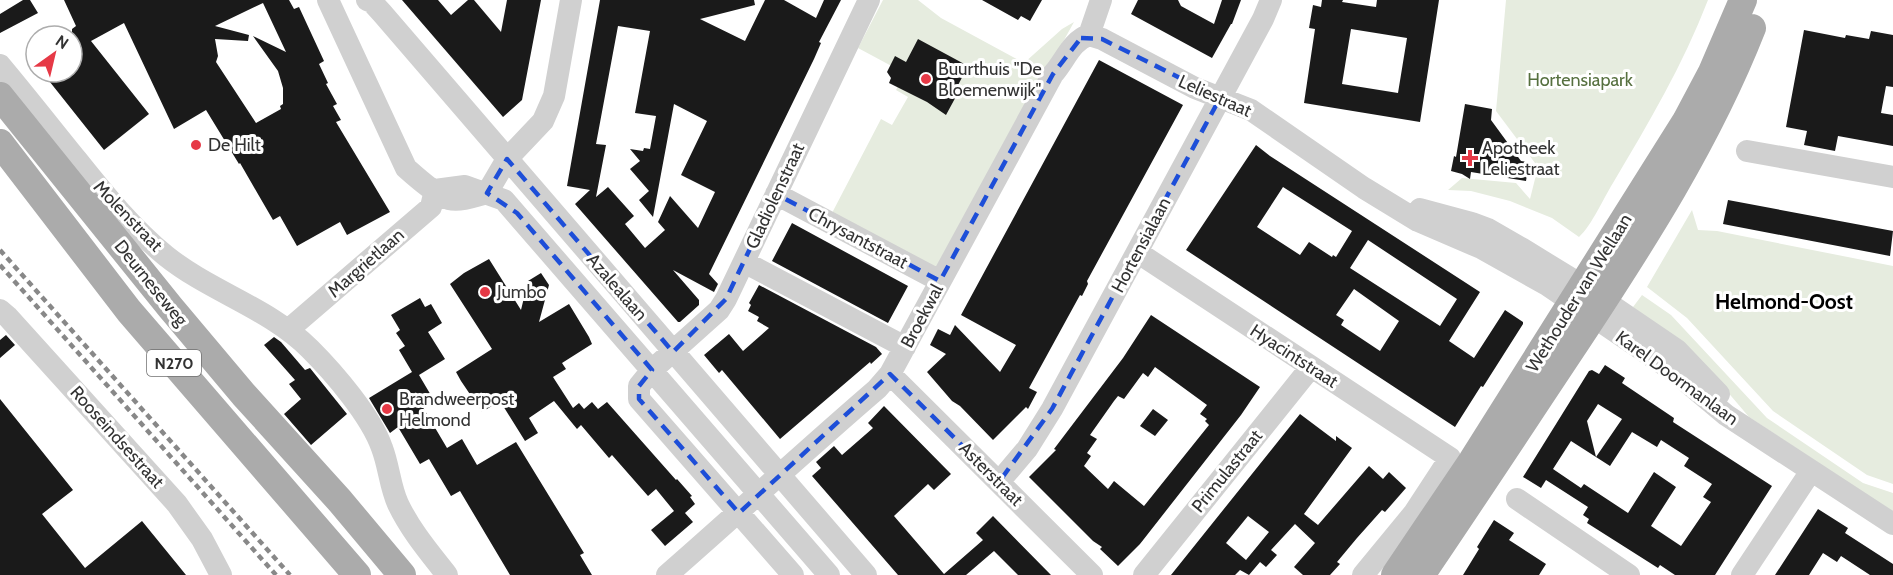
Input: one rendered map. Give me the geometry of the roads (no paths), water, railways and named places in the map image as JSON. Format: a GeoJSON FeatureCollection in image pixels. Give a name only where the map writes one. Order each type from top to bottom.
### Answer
{"type":"FeatureCollection","features":[{"type":"Feature","properties":{"kind":"main road","name":"Wethouder van Wellaan"},"geometry":{"type":"LineString","coordinates":[[1421,575],[1588,301],[1712,72],[1743,0]]}},
{"type":"Feature","properties":{"kind":"main road","name":"Wethouder van Wellaan"},"geometry":{"type":"LineString","coordinates":[[1395,575],[1472,461],[1706,132],[1736,68],[1762,0]]}},
{"type":"Feature","properties":{"kind":"main road","name":"Deurneseweg"},"geometry":{"type":"LineString","coordinates":[[0,96],[170,307],[402,575]]}},
{"type":"Feature","properties":{"kind":"main road","name":"Deurneseweg"},"geometry":{"type":"LineString","coordinates":[[0,143],[129,311],[357,575]]}},
{"type":"Feature","properties":{"kind":"street","name":"Azalealaan"},"geometry":{"type":"LineString","coordinates":[[367,0],[382,13],[866,575]]}},
{"type":"Feature","properties":{"kind":"street"},"geometry":{"type":"LineString","coordinates":[[334,1],[406,168],[419,180],[449,199],[473,198],[487,193],[507,159],[543,121],[554,96],[571,0]]}},
{"type":"Feature","properties":{"kind":"street","name":"Gladiolenstraat"},"geometry":{"type":"LineString","coordinates":[[652,370],[719,310],[869,0]]}},
{"type":"Feature","properties":{"kind":"street","name":"Broekwal"},"geometry":{"type":"LineString","coordinates":[[667,575],[878,389],[890,374],[1053,75],[1065,61],[1074,44],[1089,35],[1101,0]]}},
{"type":"Feature","properties":{"kind":"street","name":"Hortensialaan"},"geometry":{"type":"LineString","coordinates":[[999,482],[1027,449],[1052,409],[1263,20],[1271,0]]}},
{"type":"Feature","properties":{"kind":"street","name":"Leliestraat"},"geometry":{"type":"LineString","coordinates":[[1089,35],[1102,39],[1195,88],[1251,110],[1365,188],[1418,221],[1588,301]]}},
{"type":"Feature","properties":{"kind":"street","name":"Molenstraat"},"geometry":{"type":"LineString","coordinates":[[0,65],[104,194],[142,235],[193,275],[266,315],[288,330]]}},
{"type":"Feature","properties":{"kind":"street"},"geometry":{"type":"LineString","coordinates":[[1747,151],[1893,177]]}},
{"type":"Feature","properties":{"kind":"street","name":"Margrietlaan"},"geometry":{"type":"LineString","coordinates":[[288,330],[431,207],[435,190]]}},
{"type":"Feature","properties":{"kind":"street","name":"Azalealaan"},"geometry":{"type":"LineString","coordinates":[[487,193],[504,200],[517,213],[829,575]]}},
{"type":"Feature","properties":{"kind":"street","name":"Chrysantstraat"},"geometry":{"type":"LineString","coordinates":[[776,194],[940,281]]}},
{"type":"Feature","properties":{"kind":"street","name":"Hyacintstraat"},"geometry":{"type":"LineString","coordinates":[[1137,252],[1450,458],[1414,513],[1363,575]]}},
{"type":"Feature","properties":{"kind":"street"},"geometry":{"type":"LineString","coordinates":[[744,262],[905,347]]}},
{"type":"Feature","properties":{"kind":"street","name":"Karel Doormanlaan"},"geometry":{"type":"LineString","coordinates":[[1588,301],[1664,340],[1688,360],[1751,432],[1893,524]]}},
{"type":"Feature","properties":{"kind":"street","name":"Rooseindsestraat"},"geometry":{"type":"LineString","coordinates":[[0,310],[8,316],[177,504],[202,539],[220,575]]}},
{"type":"Feature","properties":{"kind":"street"},"geometry":{"type":"LineString","coordinates":[[288,330],[311,350],[361,408],[382,447],[397,502],[412,531],[447,575]]}},
{"type":"Feature","properties":{"kind":"street","name":"Primulastraat"},"geometry":{"type":"LineString","coordinates":[[1144,575],[1311,367]]}},
{"type":"Feature","properties":{"kind":"street"},"geometry":{"type":"LineString","coordinates":[[652,370],[639,386],[639,399],[793,575]]}},
{"type":"Feature","properties":{"kind":"street","name":"Asterstraat"},"geometry":{"type":"LineString","coordinates":[[890,374],[1092,575]]}},
{"type":"Feature","properties":{"kind":"street"},"geometry":{"type":"LineString","coordinates":[[1742,575],[1811,471]]}},
{"type":"Feature","properties":{"kind":"street"},"geometry":{"type":"LineString","coordinates":[[1517,498],[1629,575]]}},
{"type":"Feature","properties":{"kind":"railway"},"geometry":{"type":"LineString","coordinates":[[0,250],[290,575]]}},
{"type":"Feature","properties":{"kind":"railway"},"geometry":{"type":"LineString","coordinates":[[0,265],[276,575]]}},
{"type":"Feature","properties":{"kind":"place","name":"Buurthuis \"De Bloemenwijk\""},"geometry":{"type":"Point","coordinates":[926,79]}},
{"type":"Feature","properties":{"kind":"place","name":"De Hilt"},"geometry":{"type":"Point","coordinates":[196,145]}},
{"type":"Feature","properties":{"kind":"place","name":"Apotheek Leliestraat"},"geometry":{"type":"Point","coordinates":[1470,158]}},
{"type":"Feature","properties":{"kind":"place","name":"Jumbo"},"geometry":{"type":"Point","coordinates":[485,292]}},
{"type":"Feature","properties":{"kind":"place","name":"Brandweerpost Helmond"},"geometry":{"type":"Point","coordinates":[387,409]}},
{"type":"Feature","properties":{"kind":"district","name":"Helmond-Oost"},"geometry":{"type":"Point","coordinates":[1784,302]}},
{"type":"Feature","properties":{"kind":"park label","name":"Hortensiapark"},"geometry":{"type":"Point","coordinates":[1580,80]}}]}
